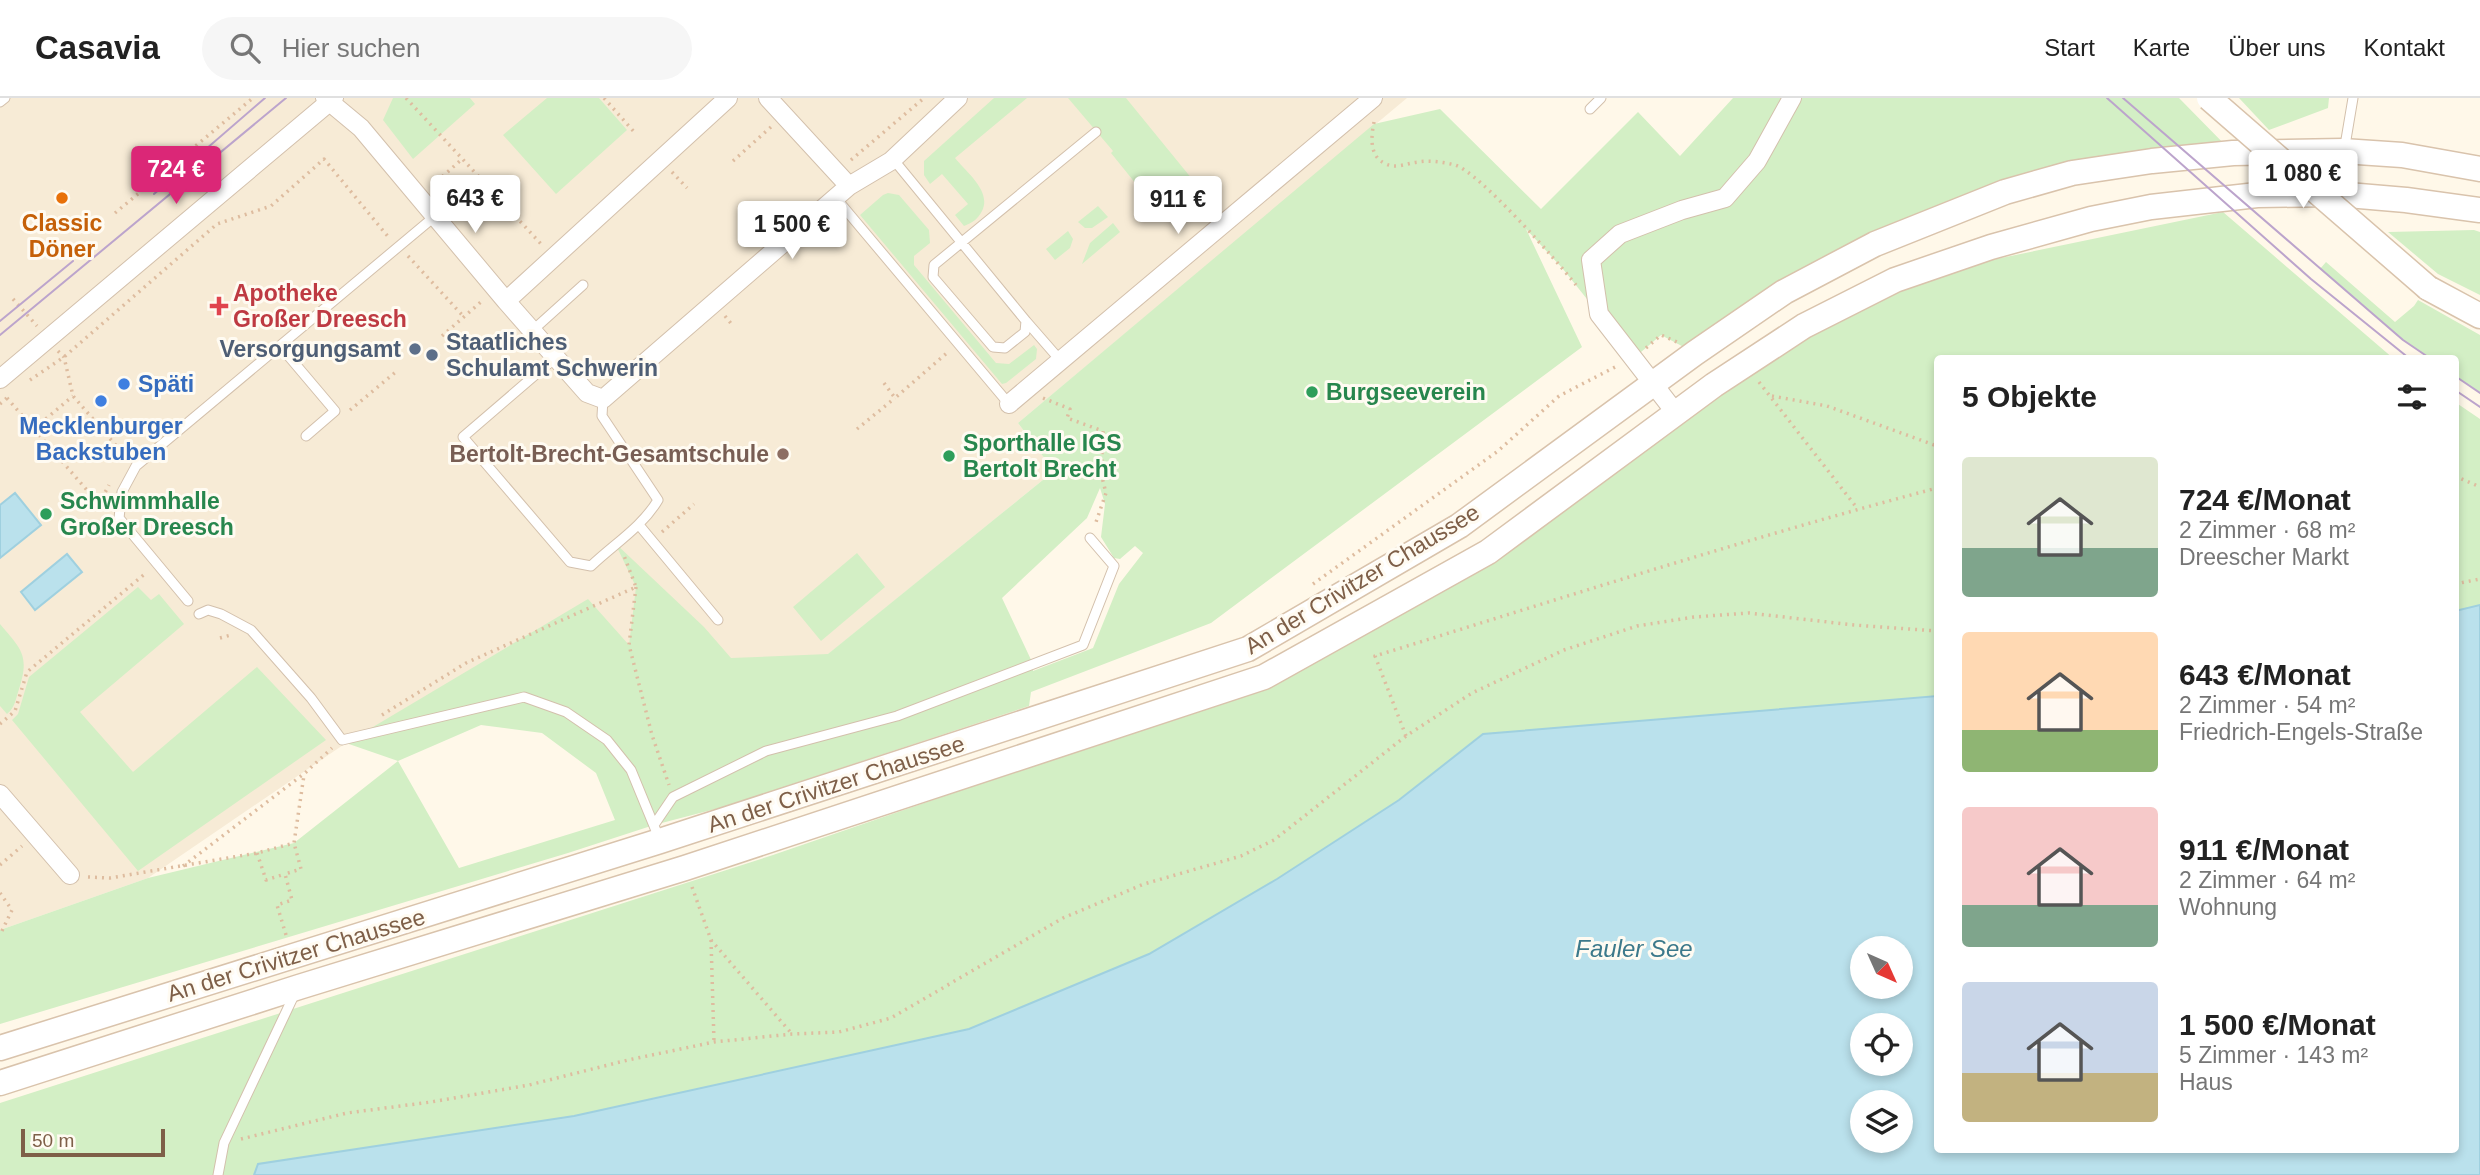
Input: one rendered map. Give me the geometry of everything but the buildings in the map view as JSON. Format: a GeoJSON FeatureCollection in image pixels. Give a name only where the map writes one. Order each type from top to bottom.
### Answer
{"type":"FeatureCollection","features":[{"type":"Feature","properties":{"kind":"street"},"geometry":{"type":"LineString","coordinates":[[501,295],[553,257],[728,98]]}},
{"type":"Feature","properties":{"kind":"street"},"geometry":{"type":"LineString","coordinates":[[768,98],[840,185]]}},
{"type":"Feature","properties":{"kind":"street"},"geometry":{"type":"LineString","coordinates":[[5,374],[330,99],[361,128],[434,217],[587,393],[603,399],[840,185],[893,159],[958,98]]}},
{"type":"Feature","properties":{"kind":"street"},"geometry":{"type":"LineString","coordinates":[[1675,412],[1599,314],[1591,260],[1620,234],[1682,210],[1725,198],[1757,161],[1792,98]]}},
{"type":"Feature","properties":{"kind":"street"},"geometry":{"type":"LineString","coordinates":[[2210,98],[2427,288],[2480,316]]}},
{"type":"Feature","properties":{"kind":"street"},"geometry":{"type":"LineString","coordinates":[[1009,404],[1059,360],[1375,106]]}},
{"type":"Feature","properties":{"kind":"street","name":"An der Crivitzer Chaussee"},"geometry":{"type":"LineString","coordinates":[[0,1048],[657,833],[1248,649],[1458,526],[1653,383],[1784,292],[1875,244],[2005,192],[2072,173],[2233,153],[2343,151],[2402,155],[2480,169]]}},
{"type":"Feature","properties":{"kind":"street","name":"An der Crivitzer Chaussee"},"geometry":{"type":"LineString","coordinates":[[0,1083],[685,868],[1264,677],[1488,552],[1675,412],[1804,326],[1895,280],[1991,247],[2091,219],[2151,207],[2257,195],[2336,194],[2480,210]]}},
{"type":"Feature","properties":{"kind":"street"},"geometry":{"type":"LineString","coordinates":[[0,794],[70,876]]}},
{"type":"Feature","properties":{"kind":"lane"},"geometry":{"type":"LineString","coordinates":[[0,102],[5,98]]}},
{"type":"Feature","properties":{"kind":"lane"},"geometry":{"type":"LineString","coordinates":[[1590,109],[1601,98]]}},
{"type":"Feature","properties":{"kind":"lane"},"geometry":{"type":"LineString","coordinates":[[2336,194],[2353,98]]}},
{"type":"Feature","properties":{"kind":"lane"},"geometry":{"type":"LineString","coordinates":[[1026,321],[1025,332],[1005,348],[993,347],[933,276],[934,265],[1096,132]]}},
{"type":"Feature","properties":{"kind":"lane"},"geometry":{"type":"LineString","coordinates":[[893,159],[1059,360]]}},
{"type":"Feature","properties":{"kind":"lane"},"geometry":{"type":"LineString","coordinates":[[840,185],[958,344],[1009,404]]}},
{"type":"Feature","properties":{"kind":"lane"},"geometry":{"type":"LineString","coordinates":[[188,601],[118,518],[122,492],[136,466],[434,217]]}},
{"type":"Feature","properties":{"kind":"lane"},"geometry":{"type":"LineString","coordinates":[[532,331],[583,285]]}},
{"type":"Feature","properties":{"kind":"lane"},"geometry":{"type":"LineString","coordinates":[[280,346],[335,411],[306,436]]}},
{"type":"Feature","properties":{"kind":"lane"},"geometry":{"type":"LineString","coordinates":[[556,357],[463,437],[570,562],[592,566],[615,543],[639,525],[658,500],[602,416],[603,399]]}},
{"type":"Feature","properties":{"kind":"lane"},"geometry":{"type":"LineString","coordinates":[[639,525],[718,620]]}},
{"type":"Feature","properties":{"kind":"lane"},"geometry":{"type":"LineString","coordinates":[[657,833],[673,797],[766,751],[897,716],[1083,645],[1114,566],[1090,538]]}},
{"type":"Feature","properties":{"kind":"lane"},"geometry":{"type":"LineString","coordinates":[[199,614],[208,610],[221,614],[251,630],[311,698],[342,740],[524,697],[566,712],[607,740],[631,770],[657,833]]}},
{"type":"Feature","properties":{"kind":"lane"},"geometry":{"type":"LineString","coordinates":[[218,1175],[223,1143],[299,987]]}},
{"type":"Feature","properties":{"kind":"path"},"geometry":{"type":"LineString","coordinates":[[115,213],[253,98]]}},
{"type":"Feature","properties":{"kind":"path"},"geometry":{"type":"LineString","coordinates":[[406,98],[553,257]]}},
{"type":"Feature","properties":{"kind":"path"},"geometry":{"type":"LineString","coordinates":[[604,98],[635,133]]}},
{"type":"Feature","properties":{"kind":"path"},"geometry":{"type":"LineString","coordinates":[[840,185],[924,98]]}},
{"type":"Feature","properties":{"kind":"path"},"geometry":{"type":"LineString","coordinates":[[1375,106],[1371,139],[1375,155],[1385,164],[1399,166],[1419,162],[1443,162],[1464,168],[1524,226],[1578,287]]}},
{"type":"Feature","properties":{"kind":"path"},"geometry":{"type":"LineString","coordinates":[[733,161],[783,115]]}},
{"type":"Feature","properties":{"kind":"path"},"geometry":{"type":"LineString","coordinates":[[5,374],[23,384],[64,357],[217,224],[271,206],[324,159],[398,247],[464,317]]}},
{"type":"Feature","properties":{"kind":"path"},"geometry":{"type":"LineString","coordinates":[[419,198],[462,159]]}},
{"type":"Feature","properties":{"kind":"path"},"geometry":{"type":"LineString","coordinates":[[442,336],[464,317],[501,295]]}},
{"type":"Feature","properties":{"kind":"path"},"geometry":{"type":"LineString","coordinates":[[856,429],[958,344]]}},
{"type":"Feature","properties":{"kind":"path"},"geometry":{"type":"LineString","coordinates":[[64,357],[74,396],[136,466]]}},
{"type":"Feature","properties":{"kind":"path"},"geometry":{"type":"LineString","coordinates":[[1304,591],[1498,451],[1559,396],[1634,358]]}},
{"type":"Feature","properties":{"kind":"path"},"geometry":{"type":"LineString","coordinates":[[350,410],[397,371]]}},
{"type":"Feature","properties":{"kind":"path"},"geometry":{"type":"LineString","coordinates":[[1758,381],[1857,508]]}},
{"type":"Feature","properties":{"kind":"path"},"geometry":{"type":"LineString","coordinates":[[884,383],[895,398]]}},
{"type":"Feature","properties":{"kind":"path"},"geometry":{"type":"LineString","coordinates":[[1771,395],[1827,406],[1934,445]]}},
{"type":"Feature","properties":{"kind":"path"},"geometry":{"type":"LineString","coordinates":[[34,429],[74,396]]}},
{"type":"Feature","properties":{"kind":"path"},"geometry":{"type":"LineString","coordinates":[[7,398],[99,504],[111,480]]}},
{"type":"Feature","properties":{"kind":"path"},"geometry":{"type":"LineString","coordinates":[[1046,399],[1070,409],[1067,418],[1103,431],[1101,473],[1106,492],[1090,538]]}},
{"type":"Feature","properties":{"kind":"path"},"geometry":{"type":"LineString","coordinates":[[2459,478],[2480,487]]}},
{"type":"Feature","properties":{"kind":"path"},"geometry":{"type":"LineString","coordinates":[[1406,737],[1375,656],[1720,548],[1934,489]]}},
{"type":"Feature","properties":{"kind":"path"},"geometry":{"type":"LineString","coordinates":[[653,541],[694,504]]}},
{"type":"Feature","properties":{"kind":"path"},"geometry":{"type":"LineString","coordinates":[[615,543],[626,556],[636,587],[629,645],[652,735],[673,797]]}},
{"type":"Feature","properties":{"kind":"path"},"geometry":{"type":"LineString","coordinates":[[0,724],[15,712],[27,672],[150,569]]}},
{"type":"Feature","properties":{"kind":"path"},"geometry":{"type":"LineString","coordinates":[[2459,583],[2480,579]]}},
{"type":"Feature","properties":{"kind":"path"},"geometry":{"type":"LineString","coordinates":[[376,719],[466,663],[636,587]]}},
{"type":"Feature","properties":{"kind":"path"},"geometry":{"type":"LineString","coordinates":[[223,1143],[347,1113],[529,1085],[715,1042],[839,1032],[891,1018],[1063,918],[1144,884],[1241,856],[1273,840],[1406,737],[1472,692],[1564,650],[1637,626],[1694,617],[1749,613],[1934,631]]}},
{"type":"Feature","properties":{"kind":"path"},"geometry":{"type":"LineString","coordinates":[[183,866],[305,773],[342,740]]}},
{"type":"Feature","properties":{"kind":"path"},"geometry":{"type":"LineString","coordinates":[[257,853],[266,880],[301,869],[294,843],[305,773]]}},
{"type":"Feature","properties":{"kind":"path"},"geometry":{"type":"LineString","coordinates":[[0,865],[34,835]]}},
{"type":"Feature","properties":{"kind":"path"},"geometry":{"type":"LineString","coordinates":[[70,876],[110,878],[257,853],[294,843]]}},
{"type":"Feature","properties":{"kind":"path"},"geometry":{"type":"LineString","coordinates":[[685,868],[711,940],[715,1042]]}},
{"type":"Feature","properties":{"kind":"path"},"geometry":{"type":"LineString","coordinates":[[285,874],[292,900],[277,905],[286,938]]}},
{"type":"Feature","properties":{"kind":"path"},"geometry":{"type":"LineString","coordinates":[[0,893],[12,910],[0,935]]}},
{"type":"Feature","properties":{"kind":"path"},"geometry":{"type":"LineString","coordinates":[[711,940],[792,1034]]}},
{"type":"Feature","properties":{"kind":"shaded area"},"geometry":{"type":"Polygon","coordinates":[[[0,98],[1407,98],[1018,423],[1054,471],[709,751],[629,645],[346,743],[148,878],[0,930],[0,98]]]}},
{"type":"Feature","properties":{"kind":"green space"},"geometry":{"type":"Polygon","coordinates":[[[393,98],[470,98],[475,104],[413,159],[383,120],[393,98]]]}},
{"type":"Feature","properties":{"kind":"green space"},"geometry":{"type":"Polygon","coordinates":[[[547,98],[599,98],[627,130],[556,194],[503,135],[547,98]]]}},
{"type":"Feature","properties":{"kind":"green space"},"geometry":{"type":"Polygon","coordinates":[[[994,98],[1027,98],[955,158],[976,182],[984,196],[980,214],[964,226],[955,215],[968,204],[942,174],[930,184],[924,175],[924,161],[994,98]]]}},
{"type":"Feature","properties":{"kind":"green space"},"geometry":{"type":"Polygon","coordinates":[[[1068,98],[1126,98],[1210,201],[1181,223],[1161,199],[1153,205],[1111,153],[1113,151],[1068,98]]]}},
{"type":"Feature","properties":{"kind":"green space"},"geometry":{"type":"Polygon","coordinates":[[[1733,98],[2179,98],[2233,153],[2072,173],[1875,244],[1695,353],[1661,335],[1634,358],[1563,269],[1526,229],[1582,347],[1211,623],[1031,692],[1029,706],[723,807],[654,825],[0,1024],[0,930],[148,878],[294,843],[398,761],[346,743],[588,599],[629,645],[636,587],[615,543],[704,627],[731,658],[828,654],[1054,471],[1018,423],[1374,124],[1440,109],[1541,209],[1638,112],[1680,156],[1733,98]],[[1100,488],[1087,518],[1002,598],[1033,664],[1033,671],[1093,648],[1119,584],[1143,553],[1135,546],[1120,559],[1114,558],[1101,537],[1105,504],[1100,488]],[[481,725],[398,761],[459,868],[615,820],[596,773],[542,733],[481,725]]]}},
{"type":"Feature","properties":{"kind":"green space"},"geometry":{"type":"Polygon","coordinates":[[[2239,98],[2329,98],[2328,108],[2269,130],[2239,98]]]}},
{"type":"Feature","properties":{"kind":"green space"},"geometry":{"type":"Polygon","coordinates":[[[888,193],[899,195],[929,230],[930,243],[914,256],[914,265],[996,363],[1009,364],[1034,345],[1037,349],[1036,359],[1006,383],[1002,384],[860,215],[888,193]]]}},
{"type":"Feature","properties":{"kind":"green space"},"geometry":{"type":"Polygon","coordinates":[[[1098,206],[1108,217],[1092,228],[1085,228],[1078,222],[1098,206]]]}},
{"type":"Feature","properties":{"kind":"green space"},"geometry":{"type":"Polygon","coordinates":[[[2223,212],[2389,355],[1934,355],[1934,696],[1483,734],[1399,800],[1277,879],[1149,954],[969,1029],[574,1116],[258,1164],[254,1175],[0,1175],[0,1103],[773,855],[1206,706],[1488,552],[1675,412],[1895,280],[2223,212]]]}},
{"type":"Feature","properties":{"kind":"green space"},"geometry":{"type":"Polygon","coordinates":[[[1113,223],[1120,232],[1082,264],[1090,243],[1113,223]]]}},
{"type":"Feature","properties":{"kind":"green space"},"geometry":{"type":"Polygon","coordinates":[[[1068,231],[1073,239],[1070,248],[1055,260],[1046,249],[1068,231]]]}},
{"type":"Feature","properties":{"kind":"green space"},"geometry":{"type":"Polygon","coordinates":[[[2388,232],[2480,232],[2480,295],[2438,274],[2388,232]]]}},
{"type":"Feature","properties":{"kind":"green space"},"geometry":{"type":"Polygon","coordinates":[[[2326,262],[2395,322],[2418,300],[2480,335],[2480,393],[2459,379],[2459,355],[2425,355],[2403,340],[2320,269],[2326,262]]]}},
{"type":"Feature","properties":{"kind":"green space"},"geometry":{"type":"Polygon","coordinates":[[[2459,405],[2480,419],[2480,605],[2459,610],[2459,405]]]}},
{"type":"Feature","properties":{"kind":"green space"},"geometry":{"type":"Polygon","coordinates":[[[857,553],[885,587],[821,641],[793,607],[857,553]]]}},
{"type":"Feature","properties":{"kind":"green space"},"geometry":{"type":"Polygon","coordinates":[[[138,587],[151,600],[159,594],[184,624],[80,712],[133,772],[257,667],[326,740],[138,871],[12,720],[18,714],[29,677],[138,587]]]}},
{"type":"Feature","properties":{"kind":"green space"},"geometry":{"type":"Polygon","coordinates":[[[0,624],[22,653],[24,668],[16,699],[7,714],[0,706],[0,624]]]}},
{"type":"Feature","properties":{"kind":"water"},"geometry":{"type":"Polygon","coordinates":[[[15,493],[41,525],[0,558],[0,505],[15,493]]]}},
{"type":"Feature","properties":{"kind":"water"},"geometry":{"type":"Polygon","coordinates":[[[67,554],[82,572],[35,610],[21,592],[67,554]]]}},
{"type":"Feature","properties":{"kind":"water","name":"Fauler See"},"geometry":{"type":"Polygon","coordinates":[[[2480,605],[2480,1175],[254,1175],[258,1164],[574,1116],[969,1029],[1149,954],[1277,879],[1399,800],[1483,734],[1934,696],[1934,1153],[2459,1153],[2459,610],[2480,605]]]}},
{"type":"Feature","properties":{"kind":"tram line"},"geometry":{"type":"LineString","coordinates":[[154,194],[265,98]]}},
{"type":"Feature","properties":{"kind":"tram line"},"geometry":{"type":"LineString","coordinates":[[0,335],[286,98]]}},
{"type":"Feature","properties":{"kind":"tram line"},"geometry":{"type":"LineString","coordinates":[[2107,98],[2311,279],[2405,355]]}},
{"type":"Feature","properties":{"kind":"tram line"},"geometry":{"type":"LineString","coordinates":[[2123,98],[2403,340],[2425,355]]}},
{"type":"Feature","properties":{"kind":"tram line"},"geometry":{"type":"LineString","coordinates":[[0,321],[73,261]]}},
{"type":"Feature","properties":{"kind":"tram line"},"geometry":{"type":"LineString","coordinates":[[2459,379],[2480,393]]}},
{"type":"Feature","properties":{"kind":"tram line"},"geometry":{"type":"LineString","coordinates":[[2459,393],[2480,407]]}},
{"type":"Feature","properties":{"kind":"place","name":"Classic Döner"},"geometry":{"type":"Point","coordinates":[62,198]}},
{"type":"Feature","properties":{"kind":"place","name":"Apotheke Großer Dreesch"},"geometry":{"type":"Point","coordinates":[219,306]}},
{"type":"Feature","properties":{"kind":"place","name":"Versorgungsamt"},"geometry":{"type":"Point","coordinates":[415,349]}},
{"type":"Feature","properties":{"kind":"place","name":"Staatliches Schulamt Schwerin"},"geometry":{"type":"Point","coordinates":[432,355]}},
{"type":"Feature","properties":{"kind":"place","name":"Späti"},"geometry":{"type":"Point","coordinates":[124,384]}},
{"type":"Feature","properties":{"kind":"place","name":"Burgseeverein"},"geometry":{"type":"Point","coordinates":[1312,392]}},
{"type":"Feature","properties":{"kind":"place","name":"Mecklenburger Backstuben"},"geometry":{"type":"Point","coordinates":[101,401]}},
{"type":"Feature","properties":{"kind":"place","name":"Bertolt-Brecht-Gesamtschule"},"geometry":{"type":"Point","coordinates":[783,454]}},
{"type":"Feature","properties":{"kind":"place","name":"Sporthalle IGS Bertolt Brecht"},"geometry":{"type":"Point","coordinates":[949,456]}},
{"type":"Feature","properties":{"kind":"place","name":"Schwimmhalle Großer Dreesch"},"geometry":{"type":"Point","coordinates":[46,514]}}]}
